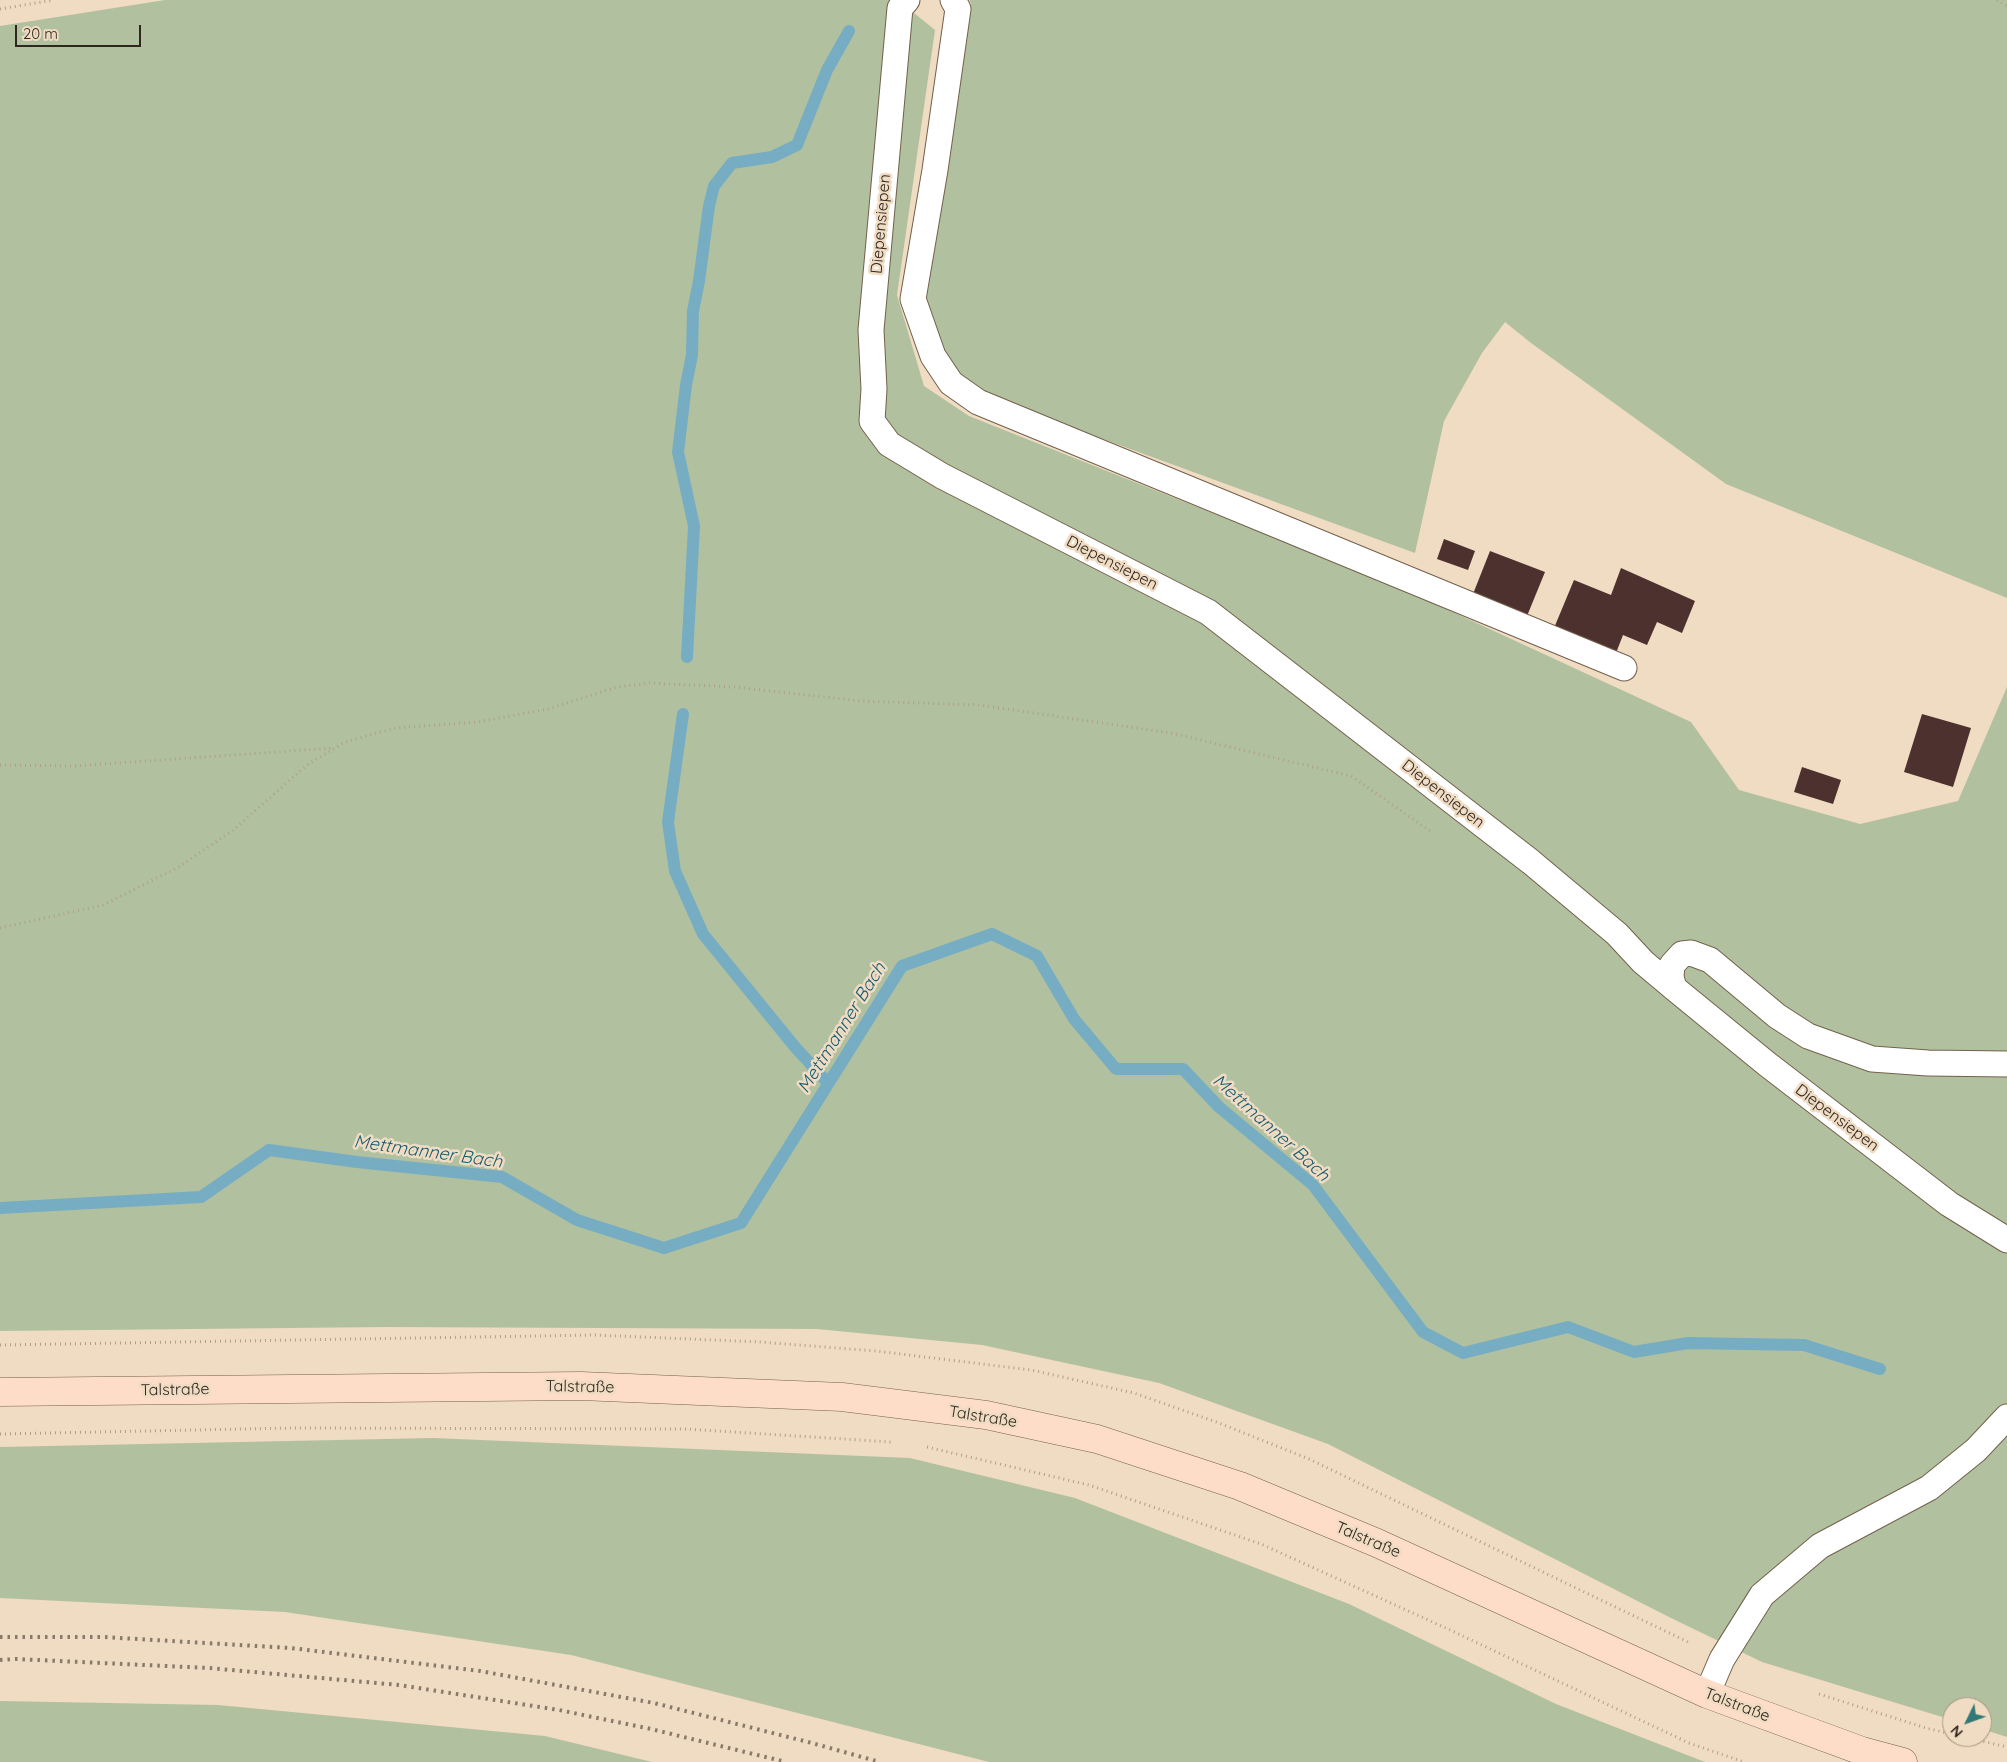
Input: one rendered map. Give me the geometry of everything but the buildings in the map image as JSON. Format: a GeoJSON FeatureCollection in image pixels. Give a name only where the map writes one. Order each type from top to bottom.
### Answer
{"type":"FeatureCollection","features":[{"type":"Feature","properties":{"kind":"main road","name":"Talstraße"},"geometry":{"type":"LineString","coordinates":[[0,1392],[581,1386],[842,1397],[986,1415],[1097,1439],[1240,1486],[1386,1547],[1707,1694],[1862,1751],[1902,1762]]}},
{"type":"Feature","properties":{"kind":"lane","name":"Diepensiepen"},"geometry":{"type":"LineString","coordinates":[[907,0],[900,8],[871,330],[874,389],[872,421],[889,444],[942,476],[1208,612],[1530,862],[1617,934],[1644,962],[1674,988],[1767,1064],[1949,1204],[2007,1240]]}},
{"type":"Feature","properties":{"kind":"lane"},"geometry":{"type":"LineString","coordinates":[[953,0],[958,9],[935,170],[913,299],[933,356],[951,383],[978,402],[1624,668]]}},
{"type":"Feature","properties":{"kind":"lane"},"geometry":{"type":"LineString","coordinates":[[1674,988],[1670,977],[1672,965],[1682,954],[1691,953],[1710,960],[1777,1016],[1808,1036],[1872,1059],[1928,1064],[2007,1064]]}},
{"type":"Feature","properties":{"kind":"lane"},"geometry":{"type":"LineString","coordinates":[[1707,1694],[1722,1659],[1762,1595],[1820,1546],[1929,1488],[1976,1450],[2007,1417]]}},
{"type":"Feature","properties":{"kind":"path"},"geometry":{"type":"LineString","coordinates":[[0,9],[54,0]]}},
{"type":"Feature","properties":{"kind":"path"},"geometry":{"type":"LineString","coordinates":[[1997,0],[2007,6]]}},
{"type":"Feature","properties":{"kind":"path"},"geometry":{"type":"LineString","coordinates":[[0,928],[102,904],[177,868],[232,831],[307,765],[334,748],[363,736],[396,728],[477,722],[548,709],[617,687],[650,683],[734,687],[861,700],[979,705],[1170,733],[1351,776],[1438,837]]}},
{"type":"Feature","properties":{"kind":"path"},"geometry":{"type":"LineString","coordinates":[[0,765],[74,766],[334,748]]}},
{"type":"Feature","properties":{"kind":"path"},"geometry":{"type":"LineString","coordinates":[[0,1434],[293,1428],[676,1429],[896,1443]]}},
{"type":"Feature","properties":{"kind":"path"},"geometry":{"type":"LineString","coordinates":[[925,1446],[1089,1485],[1261,1544],[1448,1629],[1689,1743],[1744,1762]]}},
{"type":"Feature","properties":{"kind":"path"},"geometry":{"type":"LineString","coordinates":[[1810,1691],[1917,1726],[1942,1732]]}},
{"type":"Feature","properties":{"kind":"path"},"geometry":{"type":"LineString","coordinates":[[1992,1744],[2007,1747]]}},
{"type":"Feature","properties":{"kind":"green space"},"geometry":{"type":"Polygon","coordinates":[[[165,0],[898,0],[935,30],[897,295],[924,386],[969,416],[1403,589],[1691,722],[1739,790],[1860,824],[1958,801],[2007,687],[2007,1737],[1992,1732],[1992,1697],[1942,1697],[1942,1717],[1762,1662],[1671,1618],[1328,1444],[1159,1383],[982,1345],[817,1329],[386,1327],[0,1331],[0,26],[165,0]]]}},
{"type":"Feature","properties":{"kind":"green space"},"geometry":{"type":"Polygon","coordinates":[[[969,0],[2007,0],[2007,598],[1726,484],[1531,343],[1505,322],[1482,353],[1444,421],[1415,553],[985,396],[957,379],[942,353],[924,300],[971,3],[969,0]]]}},
{"type":"Feature","properties":{"kind":"green space"},"geometry":{"type":"Polygon","coordinates":[[[433,1438],[910,1458],[1075,1498],[1349,1604],[1556,1704],[1705,1762],[989,1762],[571,1655],[285,1612],[0,1598],[0,1447],[433,1438]]]}},
{"type":"Feature","properties":{"kind":"green space"},"geometry":{"type":"Polygon","coordinates":[[[0,1701],[218,1705],[545,1736],[652,1762],[0,1762],[0,1701]]]}},
{"type":"Feature","properties":{"kind":"waterway"},"geometry":{"type":"LineString","coordinates":[[687,657],[694,526],[678,452],[686,385],[692,355],[693,311],[709,206],[714,186],[732,163],[772,157],[797,145],[827,70],[849,31]]}},
{"type":"Feature","properties":{"kind":"waterway"},"geometry":{"type":"LineString","coordinates":[[683,714],[668,822],[675,871],[703,934],[795,1047],[828,1083]]}},
{"type":"Feature","properties":{"kind":"waterway","name":"Mettmanner Bach"},"geometry":{"type":"LineString","coordinates":[[0,1208],[201,1197],[269,1150],[357,1162],[502,1177],[577,1220],[664,1248],[741,1223],[902,966],[992,934],[1037,956],[1074,1019],[1116,1069],[1183,1069],[1219,1107],[1313,1185],[1423,1332],[1463,1353],[1568,1327],[1634,1352],[1688,1343],[1804,1345],[1880,1369]]}},
{"type":"Feature","properties":{"kind":"railway"},"geometry":{"type":"LineString","coordinates":[[0,1637],[103,1637],[291,1648],[480,1671],[654,1703],[880,1762]]}},
{"type":"Feature","properties":{"kind":"railway"},"geometry":{"type":"LineString","coordinates":[[0,1660],[16,1659],[209,1668],[399,1685],[559,1710],[651,1729],[786,1762]]}}]}
